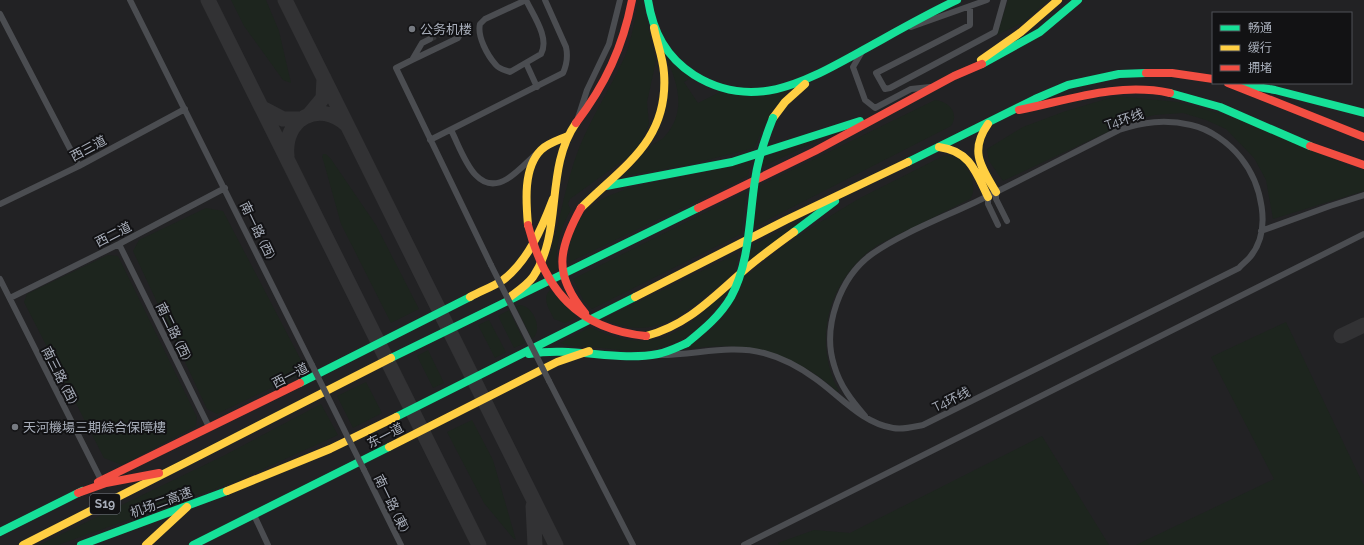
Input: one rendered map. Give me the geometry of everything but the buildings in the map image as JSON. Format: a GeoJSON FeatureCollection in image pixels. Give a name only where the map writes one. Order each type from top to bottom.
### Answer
{"type":"FeatureCollection","features":[{"type":"Feature","properties":{"kind":"main road"},"geometry":{"type":"LineString","coordinates":[[501,304],[532,277],[543,258],[550,234],[558,167],[568,136],[577,120],[590,104],[611,69],[625,36],[632,0]]}},
{"type":"Feature","properties":{"kind":"main road"},"geometry":{"type":"LineString","coordinates":[[594,323],[572,295],[564,276],[562,251],[565,236],[581,208],[593,195],[606,186],[633,160],[648,141],[656,125],[662,105],[664,85],[662,63],[648,0]]}},
{"type":"Feature","properties":{"kind":"main road"},"geometry":{"type":"LineString","coordinates":[[518,357],[545,351],[589,351],[639,355],[658,354],[686,343],[700,335],[716,319],[732,296],[739,280],[747,244],[760,151],[773,118],[795,92],[814,77],[896,31],[957,0]]}},
{"type":"Feature","properties":{"kind":"main road"},"geometry":{"type":"LineString","coordinates":[[969,69],[1021,32],[1058,0]]}},
{"type":"Feature","properties":{"kind":"main road"},"geometry":{"type":"LineString","coordinates":[[501,304],[815,151],[936,86],[1024,43],[1040,32],[1078,0]]}},
{"type":"Feature","properties":{"kind":"main road"},"geometry":{"type":"LineString","coordinates":[[654,28],[662,46],[671,57],[696,77],[721,88],[760,93],[780,89],[814,77]]}},
{"type":"Feature","properties":{"kind":"main road"},"geometry":{"type":"LineString","coordinates":[[518,357],[779,223],[848,191],[991,120],[1068,85],[1102,77],[1155,72],[1184,74],[1212,79]]}},
{"type":"Feature","properties":{"kind":"main road"},"geometry":{"type":"LineString","coordinates":[[1230,84],[1364,137]]}},
{"type":"Feature","properties":{"kind":"main road"},"geometry":{"type":"LineString","coordinates":[[1240,84],[1275,90],[1364,113]]}},
{"type":"Feature","properties":{"kind":"main road"},"geometry":{"type":"LineString","coordinates":[[1006,113],[1096,92],[1129,89],[1165,91],[1190,96],[1228,108],[1316,148],[1364,165]]}},
{"type":"Feature","properties":{"kind":"main road"},"geometry":{"type":"LineString","coordinates":[[606,186],[732,162],[880,115]]}},
{"type":"Feature","properties":{"kind":"main road"},"geometry":{"type":"LineString","coordinates":[[991,120],[981,132],[976,151],[979,160],[996,192]]}},
{"type":"Feature","properties":{"kind":"main road"},"geometry":{"type":"LineString","coordinates":[[568,136],[540,152],[534,161],[529,179],[526,208],[528,225],[538,260],[550,281],[574,309],[594,323],[622,334],[646,336],[664,332],[682,323],[752,264],[848,191]]}},
{"type":"Feature","properties":{"kind":"main road"},"geometry":{"type":"LineString","coordinates":[[938,147],[948,147],[965,155],[988,197]]}},
{"type":"Feature","properties":{"kind":"main road","name":"西一道"},"geometry":{"type":"LineString","coordinates":[[0,532],[101,480],[293,387],[502,280],[514,270],[533,245],[553,199]]}},
{"type":"Feature","properties":{"kind":"main road","name":"机场二高速"},"geometry":{"type":"LineString","coordinates":[[23,545],[501,304]]}},
{"type":"Feature","properties":{"kind":"main road","name":"东一道"},"geometry":{"type":"LineString","coordinates":[[193,545],[557,362],[589,351]]}},
{"type":"Feature","properties":{"kind":"main road","name":"机场二高速"},"geometry":{"type":"LineString","coordinates":[[81,545],[227,491],[330,449],[518,357]]}},
{"type":"Feature","properties":{"kind":"main road"},"geometry":{"type":"LineString","coordinates":[[78,493],[106,483],[171,471]]}},
{"type":"Feature","properties":{"kind":"main road"},"geometry":{"type":"LineString","coordinates":[[146,545],[190,504]]}},
{"type":"Feature","properties":{"kind":"street","name":"南一路 (西)"},"geometry":{"type":"LineString","coordinates":[[130,0],[225,188],[364,470]]}},
{"type":"Feature","properties":{"kind":"street"},"geometry":{"type":"LineString","coordinates":[[526,0],[544,43],[541,54],[510,72],[497,66],[482,40],[479,28],[480,24],[485,19],[526,0]]}},
{"type":"Feature","properties":{"kind":"street"},"geometry":{"type":"LineString","coordinates":[[430,140],[537,87],[563,72],[568,54],[544,0]]}},
{"type":"Feature","properties":{"kind":"street"},"geometry":{"type":"LineString","coordinates":[[577,120],[587,90],[610,44],[620,0]]}},
{"type":"Feature","properties":{"kind":"street"},"geometry":{"type":"LineString","coordinates":[[896,31],[987,0]]}},
{"type":"Feature","properties":{"kind":"street"},"geometry":{"type":"LineString","coordinates":[[970,6],[970,25],[876,73],[885,89],[890,88],[995,32],[1004,0]]}},
{"type":"Feature","properties":{"kind":"street"},"geometry":{"type":"LineString","coordinates":[[0,14],[79,166]]}},
{"type":"Feature","properties":{"kind":"street"},"geometry":{"type":"LineString","coordinates":[[454,27],[459,29],[461,33],[460,36],[396,68],[490,265],[633,545]]}},
{"type":"Feature","properties":{"kind":"street"},"geometry":{"type":"LineString","coordinates":[[412,60],[422,43],[430,39]]}},
{"type":"Feature","properties":{"kind":"street"},"geometry":{"type":"LineString","coordinates":[[863,49],[853,67],[865,100],[875,108],[911,88],[936,86]]}},
{"type":"Feature","properties":{"kind":"street"},"geometry":{"type":"LineString","coordinates":[[526,63],[537,87]]}},
{"type":"Feature","properties":{"kind":"street","name":"西三道"},"geometry":{"type":"LineString","coordinates":[[0,204],[79,166],[185,110]]}},
{"type":"Feature","properties":{"kind":"street","name":"T4环线"},"geometry":{"type":"LineString","coordinates":[[1155,121],[1173,122],[1192,125],[1208,131],[1226,142],[1242,158],[1257,187],[1262,212],[1261,231],[1250,257],[1239,268],[923,425],[907,429],[893,428],[879,424],[865,416],[845,392],[833,364],[830,346],[832,326],[835,308],[844,288],[855,271],[872,255],[893,242],[996,192],[1119,130],[1155,121]]}},
{"type":"Feature","properties":{"kind":"street"},"geometry":{"type":"LineString","coordinates":[[451,130],[473,174],[478,179],[490,184],[508,179],[540,152]]}},
{"type":"Feature","properties":{"kind":"street","name":"西二道"},"geometry":{"type":"LineString","coordinates":[[10,298],[119,244],[225,188]]}},
{"type":"Feature","properties":{"kind":"street"},"geometry":{"type":"LineString","coordinates":[[996,192],[996,200],[1007,221]]}},
{"type":"Feature","properties":{"kind":"street"},"geometry":{"type":"LineString","coordinates":[[1261,231],[1364,195]]}},
{"type":"Feature","properties":{"kind":"street"},"geometry":{"type":"LineString","coordinates":[[988,197],[988,204],[998,225]]}},
{"type":"Feature","properties":{"kind":"street"},"geometry":{"type":"LineString","coordinates":[[744,545],[1364,234]]}},
{"type":"Feature","properties":{"kind":"street","name":"南二路 (西)"},"geometry":{"type":"LineString","coordinates":[[119,244],[209,427]]}},
{"type":"Feature","properties":{"kind":"street","name":"南三路 (西)"},"geometry":{"type":"LineString","coordinates":[[0,279],[101,480]]}},
{"type":"Feature","properties":{"kind":"street"},"geometry":{"type":"LineString","coordinates":[[639,355],[674,355],[724,349],[764,353],[784,360],[802,370],[865,416]]}},
{"type":"Feature","properties":{"kind":"street","name":"南一路 (東)"},"geometry":{"type":"LineString","coordinates":[[364,470],[401,545]]}},
{"type":"Feature","properties":{"kind":"street"},"geometry":{"type":"LineString","coordinates":[[254,515],[268,545]]}},
{"type":"Feature","properties":{"kind":"shaded area"},"geometry":{"type":"Polygon","coordinates":[[[0,0],[1364,0],[1364,545],[0,545],[0,0]]]}},
{"type":"Feature","properties":{"kind":"shaded area"},"geometry":{"type":"Polygon","coordinates":[[[231,0],[266,0],[279,31],[291,83],[283,80],[244,26],[231,0]]]}},
{"type":"Feature","properties":{"kind":"shaded area"},"geometry":{"type":"Polygon","coordinates":[[[638,0],[642,0],[656,61],[647,102],[649,124],[640,145],[628,157],[570,199],[568,204],[571,210],[561,231],[557,246],[558,269],[550,274],[546,268],[574,163],[590,124],[625,56],[638,0]]]}},
{"type":"Feature","properties":{"kind":"shaded area"},"geometry":{"type":"Polygon","coordinates":[[[1008,0],[1049,0],[1024,22],[997,35],[1008,0]]]}},
{"type":"Feature","properties":{"kind":"shaded area"},"geometry":{"type":"Polygon","coordinates":[[[665,56],[691,78],[684,82],[698,103],[720,92],[738,95],[790,89],[771,112],[754,148],[688,165],[623,176],[652,145],[664,137],[672,126],[676,117],[678,107],[677,86],[665,56]]]}},
{"type":"Feature","properties":{"kind":"shaded area"},"geometry":{"type":"Polygon","coordinates":[[[1116,96],[1178,102],[1233,117],[1354,168],[1364,170],[1364,191],[1273,219],[1266,180],[1254,158],[1226,129],[1206,120],[1183,113],[1155,115],[1133,120],[1003,181],[989,161],[987,149],[1023,127],[1063,112],[1116,96]]]}},
{"type":"Feature","properties":{"kind":"shaded area"},"geometry":{"type":"Polygon","coordinates":[[[935,100],[948,105],[951,108],[954,117],[951,126],[752,228],[757,187],[935,100]]]}},
{"type":"Feature","properties":{"kind":"shaded area"},"geometry":{"type":"Polygon","coordinates":[[[816,139],[817,141],[760,168],[762,158],[816,139]]]}},
{"type":"Feature","properties":{"kind":"shaded area"},"geometry":{"type":"Polygon","coordinates":[[[323,154],[326,154],[331,159],[376,225],[419,309],[391,323],[341,224],[322,157],[323,154]]]}},
{"type":"Feature","properties":{"kind":"shaded area"},"geometry":{"type":"Polygon","coordinates":[[[951,155],[961,160],[970,174],[973,190],[970,199],[872,249],[854,266],[843,281],[834,299],[828,317],[826,335],[827,354],[831,373],[839,391],[838,392],[821,378],[804,367],[786,358],[768,352],[730,346],[688,349],[687,347],[712,329],[726,314],[743,279],[781,248],[860,198],[943,156],[951,155]]]}},
{"type":"Feature","properties":{"kind":"shaded area"},"geometry":{"type":"Polygon","coordinates":[[[751,161],[748,176],[570,262],[571,240],[578,222],[588,209],[603,199],[638,186],[751,161]]]}},
{"type":"Feature","properties":{"kind":"shaded area"},"geometry":{"type":"Polygon","coordinates":[[[746,192],[741,234],[592,309],[583,300],[573,279],[746,192]]]}},
{"type":"Feature","properties":{"kind":"shaded area"},"geometry":{"type":"Polygon","coordinates":[[[206,208],[223,211],[303,364],[300,374],[217,414],[207,409],[133,251],[139,240],[206,208]]]}},
{"type":"Feature","properties":{"kind":"shaded area"},"geometry":{"type":"Polygon","coordinates":[[[799,223],[747,262],[750,246],[799,223]]]}},
{"type":"Feature","properties":{"kind":"shaded area"},"geometry":{"type":"Polygon","coordinates":[[[738,253],[735,269],[722,284],[695,305],[671,320],[646,328],[633,328],[618,325],[603,319],[738,253]]]}},
{"type":"Feature","properties":{"kind":"shaded area"},"geometry":{"type":"Polygon","coordinates":[[[108,255],[118,256],[197,417],[196,426],[122,465],[104,458],[24,302],[27,294],[108,255]]]}},
{"type":"Feature","properties":{"kind":"shaded area"},"geometry":{"type":"Polygon","coordinates":[[[728,289],[721,302],[703,324],[681,340],[668,346],[634,351],[575,347],[560,343],[590,327],[612,336],[632,340],[650,340],[666,336],[681,329],[696,318],[728,289]]]}},
{"type":"Feature","properties":{"kind":"shaded area"},"geometry":{"type":"Polygon","coordinates":[[[550,290],[577,317],[565,323],[554,319],[546,301],[547,293],[550,290]]]}},
{"type":"Feature","properties":{"kind":"shaded area"},"geometry":{"type":"Polygon","coordinates":[[[519,305],[529,309],[537,324],[537,330],[532,339],[516,307],[519,305]]]}},
{"type":"Feature","properties":{"kind":"shaded area"},"geometry":{"type":"Polygon","coordinates":[[[509,310],[525,343],[514,348],[498,316],[509,310]]]}},
{"type":"Feature","properties":{"kind":"shaded area"},"geometry":{"type":"Polygon","coordinates":[[[489,320],[506,352],[495,358],[478,325],[489,320]]]}},
{"type":"Feature","properties":{"kind":"shaded area"},"geometry":{"type":"Polygon","coordinates":[[[1286,322],[1364,486],[1364,545],[1136,545],[1274,479],[1211,357],[1286,322]]]}},
{"type":"Feature","properties":{"kind":"shaded area"},"geometry":{"type":"Polygon","coordinates":[[[428,350],[444,383],[433,388],[417,356],[428,350]]]}},
{"type":"Feature","properties":{"kind":"shaded area"},"geometry":{"type":"Polygon","coordinates":[[[366,382],[382,413],[353,428],[337,396],[366,382]]]}},
{"type":"Feature","properties":{"kind":"shaded area"},"geometry":{"type":"Polygon","coordinates":[[[321,404],[338,435],[235,482],[58,545],[39,545],[225,455],[321,404]]]}},
{"type":"Feature","properties":{"kind":"shaded area"},"geometry":{"type":"Polygon","coordinates":[[[472,420],[493,460],[516,540],[484,503],[447,432],[472,420]]]}},
{"type":"Feature","properties":{"kind":"shaded area"},"geometry":{"type":"Polygon","coordinates":[[[1042,436],[1109,545],[779,545],[778,543],[814,530],[850,533],[1042,436]]]}},
{"type":"Feature","properties":{"kind":"taxiway"},"geometry":{"type":"LineString","coordinates":[[208,0],[479,545]]}},
{"type":"Feature","properties":{"kind":"taxiway"},"geometry":{"type":"LineString","coordinates":[[285,0],[556,545]]}},
{"type":"Feature","properties":{"kind":"taxiway"},"geometry":{"type":"LineString","coordinates":[[308,116],[323,98],[324,78]]}},
{"type":"Feature","properties":{"kind":"taxiway"},"geometry":{"type":"LineString","coordinates":[[262,108],[283,119],[302,119]]}},
{"type":"Feature","properties":{"kind":"taxiway"},"geometry":{"type":"LineString","coordinates":[[287,156],[287,143],[291,132],[297,123],[305,117],[315,114],[325,114],[336,117],[347,125]]}},
{"type":"Feature","properties":{"kind":"taxiway"},"geometry":{"type":"LineString","coordinates":[[1341,336],[1364,325]]}},
{"type":"Feature","properties":{"kind":"taxiway"},"geometry":{"type":"LineString","coordinates":[[533,506],[535,545]]}},
{"type":"Feature","properties":{"kind":"tunnel"},"geometry":{"type":"LineString","coordinates":[[430,39],[454,27]]}},
{"type":"Feature","properties":{"kind":"traffic: fast"},"geometry":{"type":"LineString","coordinates":[[648,0],[653,23],[662,43],[668,52],[684,68],[694,75],[717,86],[738,91],[760,92],[781,88],[822,72],[957,0]]}},
{"type":"Feature","properties":{"kind":"traffic: fast"},"geometry":{"type":"LineString","coordinates":[[982,64],[1040,32],[1078,0]]}},
{"type":"Feature","properties":{"kind":"traffic: fast"},"geometry":{"type":"LineString","coordinates":[[908,162],[1035,99],[1068,85],[1119,74],[1146,73]]}},
{"type":"Feature","properties":{"kind":"traffic: fast"},"geometry":{"type":"LineString","coordinates":[[1241,84],[1275,90],[1364,113]]}},
{"type":"Feature","properties":{"kind":"traffic: fast"},"geometry":{"type":"LineString","coordinates":[[1170,93],[1220,107],[1310,146]]}},
{"type":"Feature","properties":{"kind":"traffic: fast"},"geometry":{"type":"LineString","coordinates":[[687,343],[717,316],[727,304],[737,283],[742,269],[748,240],[758,164],[773,118]]}},
{"type":"Feature","properties":{"kind":"traffic: fast"},"geometry":{"type":"LineString","coordinates":[[606,186],[732,162],[860,121]]}},
{"type":"Feature","properties":{"kind":"traffic: fast"},"geometry":{"type":"LineString","coordinates":[[794,232],[835,201]]}},
{"type":"Feature","properties":{"kind":"traffic: fast"},"geometry":{"type":"LineString","coordinates":[[391,358],[698,208]]}},
{"type":"Feature","properties":{"kind":"traffic: fast"},"geometry":{"type":"LineString","coordinates":[[300,383],[470,297]]}},
{"type":"Feature","properties":{"kind":"traffic: fast"},"geometry":{"type":"LineString","coordinates":[[396,417],[635,297]]}},
{"type":"Feature","properties":{"kind":"traffic: fast"},"geometry":{"type":"LineString","coordinates":[[529,354],[562,352],[642,356],[662,353],[687,343]]}},
{"type":"Feature","properties":{"kind":"traffic: fast"},"geometry":{"type":"LineString","coordinates":[[193,545],[389,447]]}},
{"type":"Feature","properties":{"kind":"traffic: fast"},"geometry":{"type":"LineString","coordinates":[[0,532],[82,491]]}},
{"type":"Feature","properties":{"kind":"traffic: fast"},"geometry":{"type":"LineString","coordinates":[[81,545],[227,491]]}},
{"type":"Feature","properties":{"kind":"traffic: slow"},"geometry":{"type":"LineString","coordinates":[[981,60],[1021,32],[1058,0]]}},
{"type":"Feature","properties":{"kind":"traffic: slow"},"geometry":{"type":"LineString","coordinates":[[581,208],[627,165],[640,150],[651,135],[659,117],[664,97],[664,73],[654,28]]}},
{"type":"Feature","properties":{"kind":"traffic: slow"},"geometry":{"type":"LineString","coordinates":[[773,118],[785,102],[805,84]]}},
{"type":"Feature","properties":{"kind":"traffic: slow"},"geometry":{"type":"LineString","coordinates":[[510,297],[531,280],[542,259],[552,220],[560,160],[566,141],[576,123]]}},
{"type":"Feature","properties":{"kind":"traffic: slow"},"geometry":{"type":"LineString","coordinates":[[988,124],[979,142],[978,151],[982,167],[996,192]]}},
{"type":"Feature","properties":{"kind":"traffic: slow"},"geometry":{"type":"LineString","coordinates":[[528,225],[526,196],[528,176],[535,157],[547,145],[568,136]]}},
{"type":"Feature","properties":{"kind":"traffic: slow"},"geometry":{"type":"LineString","coordinates":[[939,147],[950,149],[958,153],[971,164],[988,197]]}},
{"type":"Feature","properties":{"kind":"traffic: slow"},"geometry":{"type":"LineString","coordinates":[[635,297],[786,220],[908,162]]}},
{"type":"Feature","properties":{"kind":"traffic: slow"},"geometry":{"type":"LineString","coordinates":[[470,297],[503,280],[520,263],[527,254],[539,232],[553,199]]}},
{"type":"Feature","properties":{"kind":"traffic: slow"},"geometry":{"type":"LineString","coordinates":[[646,336],[661,331],[686,318],[708,302],[754,262],[794,232]]}},
{"type":"Feature","properties":{"kind":"traffic: slow"},"geometry":{"type":"LineString","coordinates":[[389,447],[557,362],[589,351]]}},
{"type":"Feature","properties":{"kind":"traffic: slow"},"geometry":{"type":"LineString","coordinates":[[187,462],[391,358]]}},
{"type":"Feature","properties":{"kind":"traffic: slow"},"geometry":{"type":"LineString","coordinates":[[227,491],[330,449],[396,417]]}},
{"type":"Feature","properties":{"kind":"traffic: slow"},"geometry":{"type":"LineString","coordinates":[[23,545],[187,462]]}},
{"type":"Feature","properties":{"kind":"traffic: slow"},"geometry":{"type":"LineString","coordinates":[[146,545],[187,507]]}},
{"type":"Feature","properties":{"kind":"traffic: jam"},"geometry":{"type":"LineString","coordinates":[[576,123],[596,94],[612,65],[624,34],[632,0]]}},
{"type":"Feature","properties":{"kind":"traffic: jam"},"geometry":{"type":"LineString","coordinates":[[698,208],[815,151],[954,76],[982,64]]}},
{"type":"Feature","properties":{"kind":"traffic: jam"},"geometry":{"type":"LineString","coordinates":[[1146,73],[1172,73],[1212,79]]}},
{"type":"Feature","properties":{"kind":"traffic: jam"},"geometry":{"type":"LineString","coordinates":[[1231,84],[1364,137]]}},
{"type":"Feature","properties":{"kind":"traffic: jam"},"geometry":{"type":"LineString","coordinates":[[1019,110],[1075,97],[1113,91],[1151,90],[1170,93]]}},
{"type":"Feature","properties":{"kind":"traffic: jam"},"geometry":{"type":"LineString","coordinates":[[1310,146],[1364,165]]}},
{"type":"Feature","properties":{"kind":"traffic: jam"},"geometry":{"type":"LineString","coordinates":[[581,208],[567,236],[562,262],[568,286],[585,313]]}},
{"type":"Feature","properties":{"kind":"traffic: jam"},"geometry":{"type":"LineString","coordinates":[[528,225],[535,248],[544,269],[555,287],[568,302],[583,315],[601,325],[622,332],[646,336]]}},
{"type":"Feature","properties":{"kind":"traffic: jam"},"geometry":{"type":"LineString","coordinates":[[98,482],[300,383]]}},
{"type":"Feature","properties":{"kind":"traffic: jam"},"geometry":{"type":"LineString","coordinates":[[78,493],[106,483],[159,473]]}},
{"type":"Feature","properties":{"kind":"place","name":"公务机楼"},"geometry":{"type":"Point","coordinates":[412,29]}},
{"type":"Feature","properties":{"kind":"place","name":"天河機場三期綜合保障樓"},"geometry":{"type":"Point","coordinates":[15,427]}}]}
